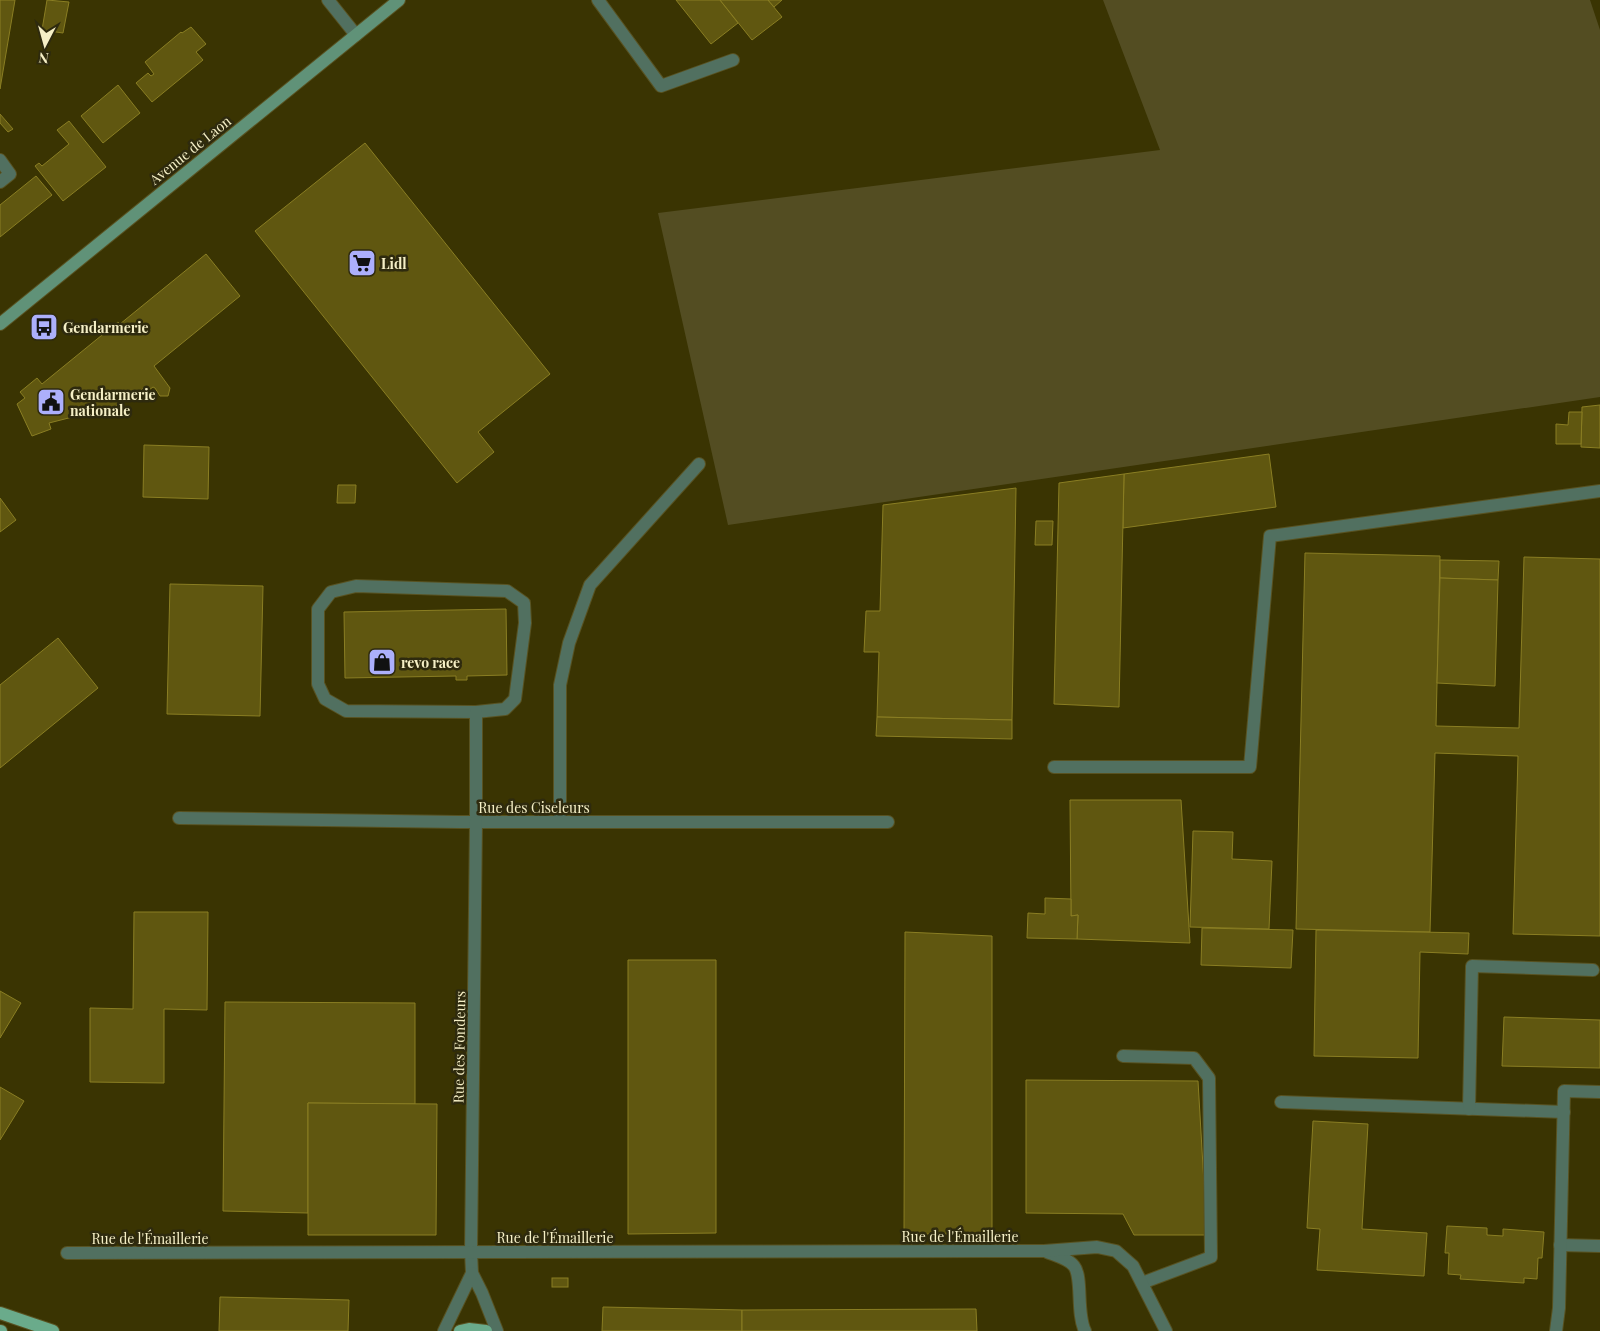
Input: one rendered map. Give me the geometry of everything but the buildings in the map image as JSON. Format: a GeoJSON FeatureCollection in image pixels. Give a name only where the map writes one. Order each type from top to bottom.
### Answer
{"type":"FeatureCollection","features":[{"type":"Feature","properties":{"kind":"main road","name":"Avenue de Laon"},"geometry":{"type":"LineString","coordinates":[[0,324],[399,0]]}},
{"type":"Feature","properties":{"kind":"main road"},"geometry":{"type":"LineString","coordinates":[[0,1313],[53,1331]]}},
{"type":"Feature","properties":{"kind":"main road"},"geometry":{"type":"LineString","coordinates":[[460,1331],[469,1329],[486,1331]]}},
{"type":"Feature","properties":{"kind":"street"},"geometry":{"type":"LineString","coordinates":[[328,0],[356,34]]}},
{"type":"Feature","properties":{"kind":"street"},"geometry":{"type":"LineString","coordinates":[[598,0],[661,86],[733,60]]}},
{"type":"Feature","properties":{"kind":"street"},"geometry":{"type":"LineString","coordinates":[[0,160],[10,174],[0,182]]}},
{"type":"Feature","properties":{"kind":"street"},"geometry":{"type":"LineString","coordinates":[[560,822],[560,685],[569,643],[590,585],[699,464]]}},
{"type":"Feature","properties":{"kind":"street"},"geometry":{"type":"LineString","coordinates":[[1054,767],[1250,767],[1270,536],[1600,491]]}},
{"type":"Feature","properties":{"kind":"street"},"geometry":{"type":"LineString","coordinates":[[356,586],[507,591],[524,603],[525,623],[515,699],[505,710],[476,712],[346,711],[325,699],[318,684],[318,609],[331,592],[356,586]]}},
{"type":"Feature","properties":{"kind":"street","name":"Rue des Fondeurs"},"geometry":{"type":"LineString","coordinates":[[472,1273],[476,712]]}},
{"type":"Feature","properties":{"kind":"street","name":"Rue des Ciseleurs"},"geometry":{"type":"LineString","coordinates":[[180,818],[476,822],[888,822]]}},
{"type":"Feature","properties":{"kind":"street"},"geometry":{"type":"LineString","coordinates":[[1469,1109],[1472,966],[1592,970]]}},
{"type":"Feature","properties":{"kind":"street"},"geometry":{"type":"LineString","coordinates":[[1123,1056],[1194,1058],[1210,1078],[1211,1257],[1142,1283]]}},
{"type":"Feature","properties":{"kind":"street"},"geometry":{"type":"LineString","coordinates":[[1556,1331],[1559,1308],[1564,1091],[1600,1092]]}},
{"type":"Feature","properties":{"kind":"street"},"geometry":{"type":"LineString","coordinates":[[1281,1102],[1564,1112]]}},
{"type":"Feature","properties":{"kind":"street"},"geometry":{"type":"LineString","coordinates":[[1560,1245],[1600,1246]]}},
{"type":"Feature","properties":{"kind":"street","name":"Rue de l'Émaillerie"},"geometry":{"type":"LineString","coordinates":[[66,1253],[1044,1251],[1097,1247],[1116,1252],[1133,1266],[1166,1331]]}},
{"type":"Feature","properties":{"kind":"street","name":"Rue de l'Émaillerie"},"geometry":{"type":"LineString","coordinates":[[1044,1251],[1074,1264],[1078,1272],[1080,1322],[1085,1331]]}},
{"type":"Feature","properties":{"kind":"street"},"geometry":{"type":"LineString","coordinates":[[444,1331],[472,1273]]}},
{"type":"Feature","properties":{"kind":"street"},"geometry":{"type":"LineString","coordinates":[[472,1273],[497,1331]]}},
{"type":"Feature","properties":{"kind":"shaded area"},"geometry":{"type":"Polygon","coordinates":[[[1103,0],[1590,0],[1600,30],[1600,397],[728,525],[658,213],[1160,150],[1103,0]]]}},
{"type":"Feature","properties":{"kind":"place","name":"Lidl"},"geometry":{"type":"Point","coordinates":[362,263]}},
{"type":"Feature","properties":{"kind":"place","name":"Gendarmerie"},"geometry":{"type":"Point","coordinates":[44,327]}},
{"type":"Feature","properties":{"kind":"place","name":"Gendarmerie nationale"},"geometry":{"type":"Point","coordinates":[51,402]}},
{"type":"Feature","properties":{"kind":"place","name":"revo race"},"geometry":{"type":"Point","coordinates":[382,662]}}]}
